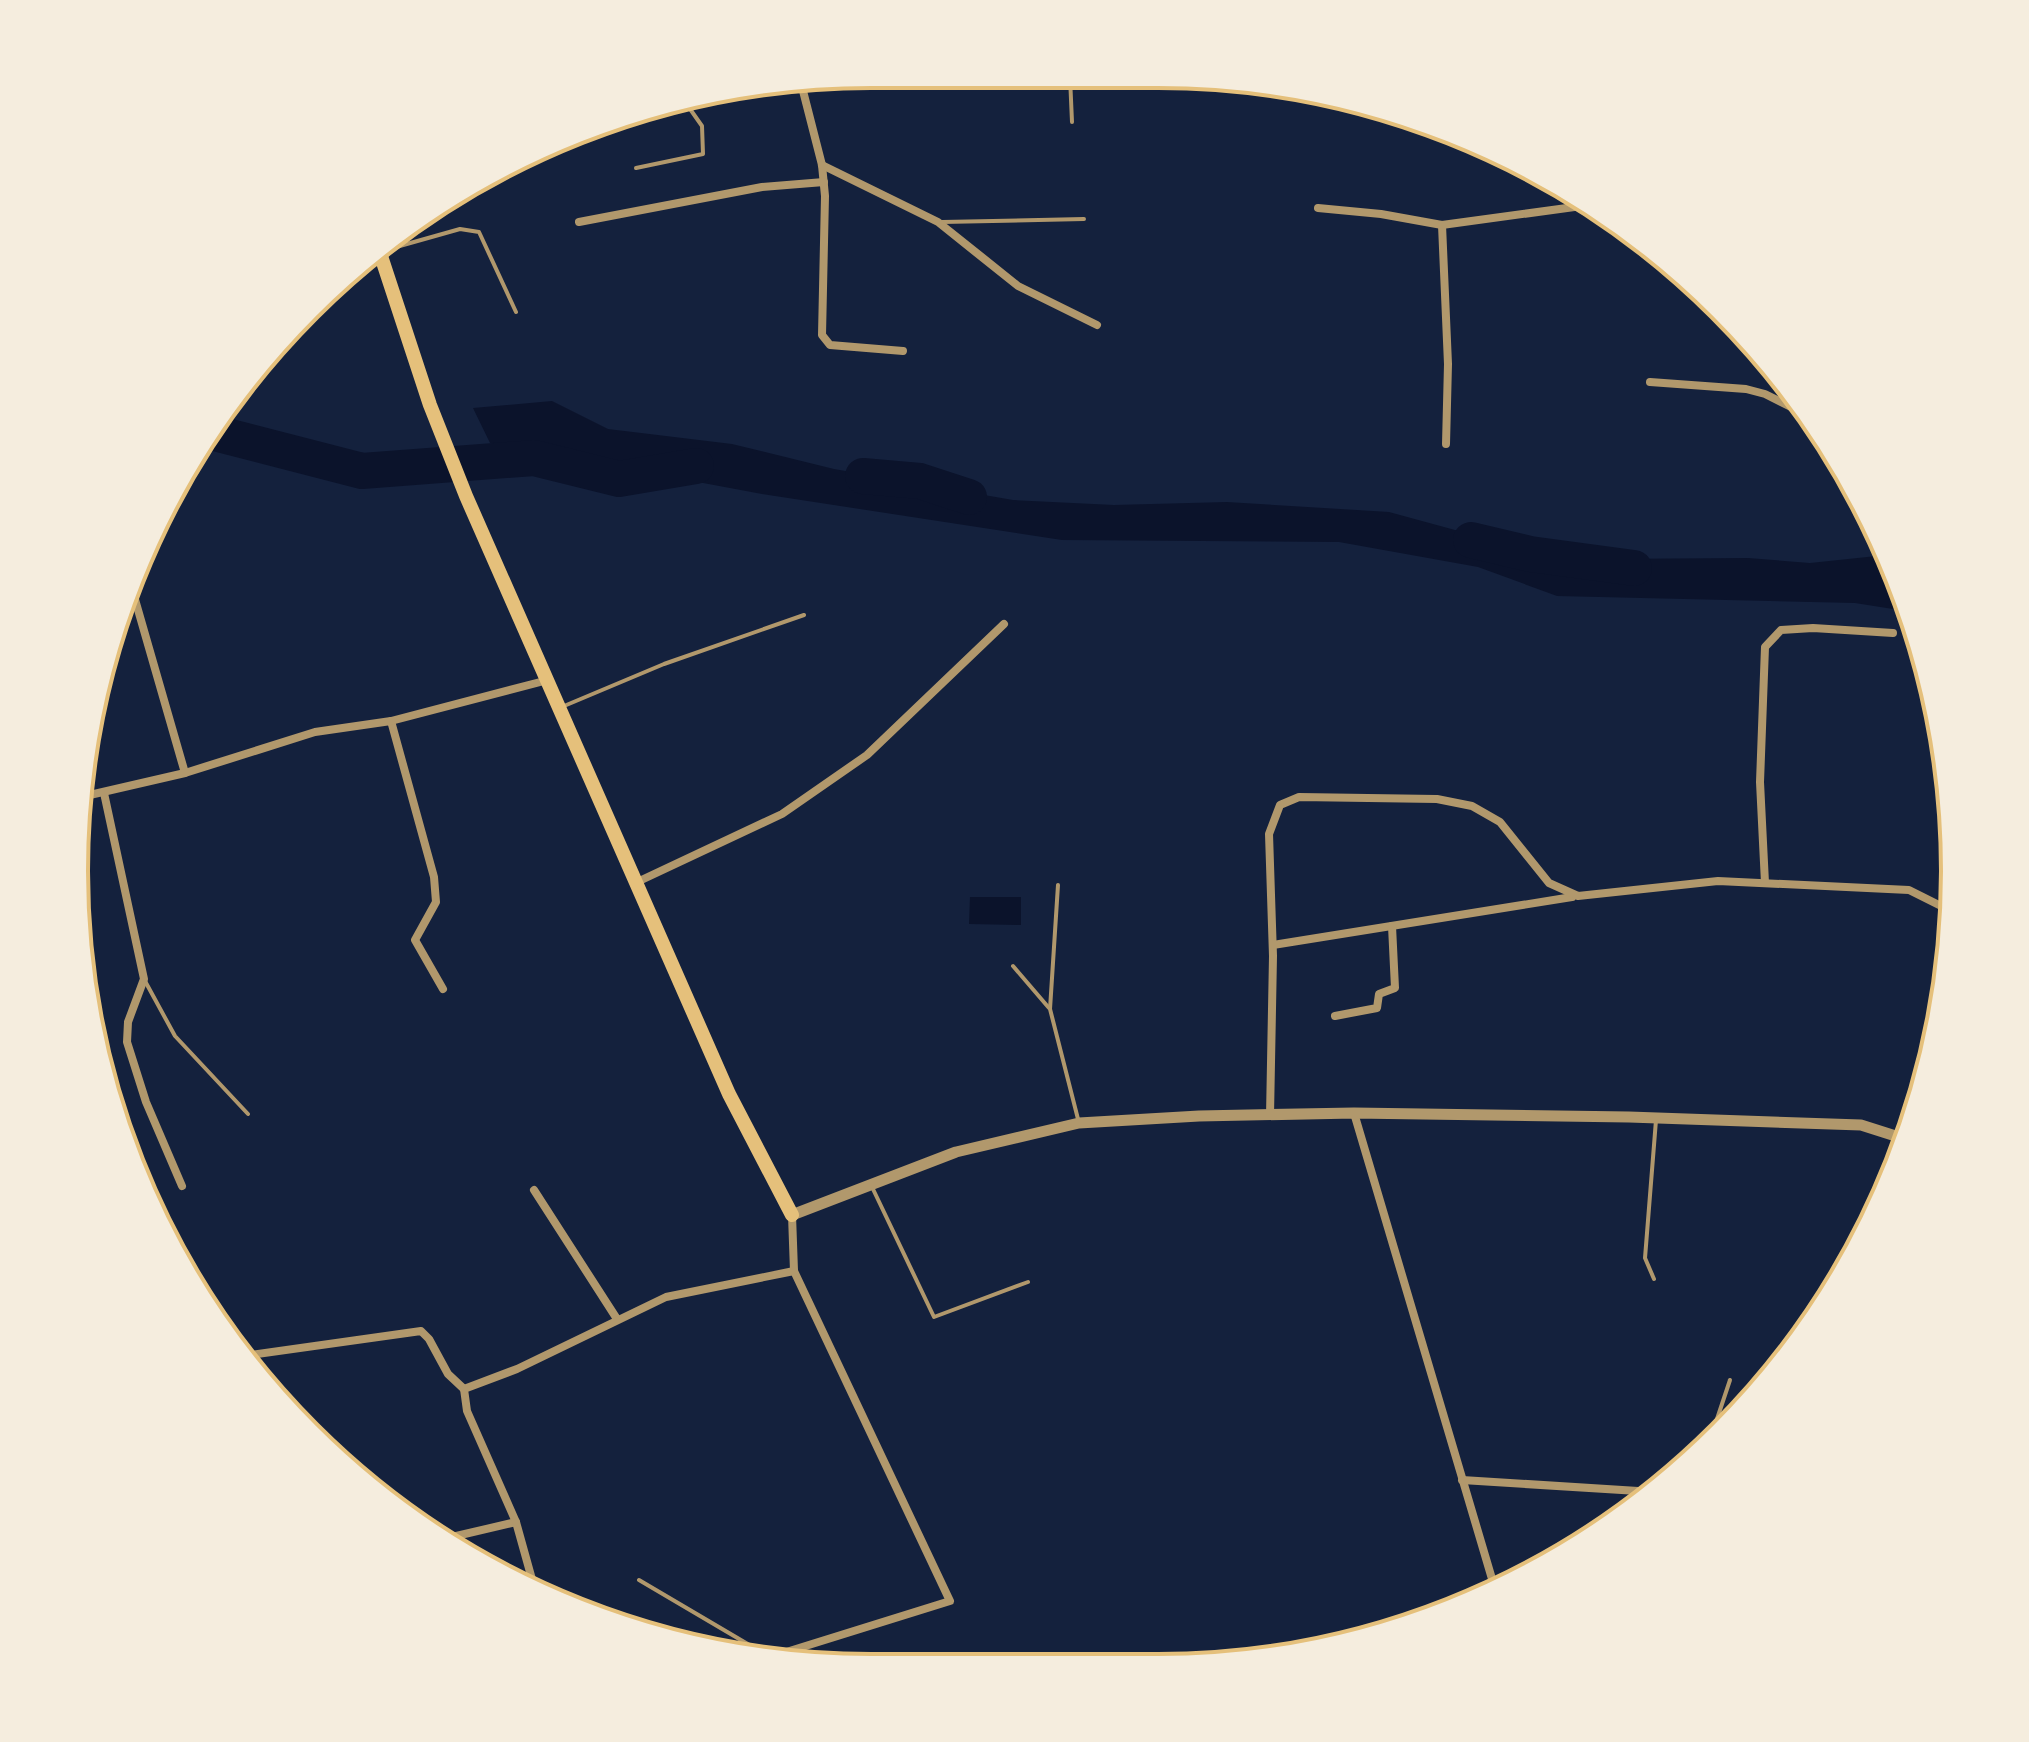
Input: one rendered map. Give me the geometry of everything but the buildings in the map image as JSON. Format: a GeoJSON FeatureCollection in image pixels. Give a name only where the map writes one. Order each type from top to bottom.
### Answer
{"type":"FeatureCollection","features":[{"type":"Feature","properties":{"kind":"main road"},"geometry":{"type":"LineString","coordinates":[[382,260],[430,405],[466,496],[561,708],[633,884],[729,1094],[792,1215]]}},
{"type":"Feature","properties":{"kind":"street"},"geometry":{"type":"LineString","coordinates":[[803,92],[824,182],[822,335],[830,345],[903,351]]}},
{"type":"Feature","properties":{"kind":"street"},"geometry":{"type":"LineString","coordinates":[[822,165],[938,222],[1018,286],[1097,325]]}},
{"type":"Feature","properties":{"kind":"street"},"geometry":{"type":"LineString","coordinates":[[579,222],[762,187],[824,182]]}},
{"type":"Feature","properties":{"kind":"street"},"geometry":{"type":"LineString","coordinates":[[1318,208],[1381,214],[1442,225],[1573,207]]}},
{"type":"Feature","properties":{"kind":"street"},"geometry":{"type":"LineString","coordinates":[[1442,225],[1448,364],[1446,444]]}},
{"type":"Feature","properties":{"kind":"street"},"geometry":{"type":"LineString","coordinates":[[1650,382],[1746,389],[1787,405]]}},
{"type":"Feature","properties":{"kind":"street"},"geometry":{"type":"LineString","coordinates":[[136,603],[185,773]]}},
{"type":"Feature","properties":{"kind":"street"},"geometry":{"type":"LineString","coordinates":[[633,884],[782,814],[867,755],[1004,624]]}},
{"type":"Feature","properties":{"kind":"street"},"geometry":{"type":"LineString","coordinates":[[1765,883],[1760,782],[1765,647],[1781,630],[1813,628],[1893,633]]}},
{"type":"Feature","properties":{"kind":"street"},"geometry":{"type":"LineString","coordinates":[[92,795],[185,773],[315,732],[391,721],[548,680]]}},
{"type":"Feature","properties":{"kind":"street"},"geometry":{"type":"LineString","coordinates":[[391,721],[434,877],[436,902],[415,940],[443,989]]}},
{"type":"Feature","properties":{"kind":"street"},"geometry":{"type":"LineString","coordinates":[[104,793],[144,979],[128,1022],[127,1042],[146,1102],[182,1186]]}},
{"type":"Feature","properties":{"kind":"street"},"geometry":{"type":"LineString","coordinates":[[1270,1116],[1273,945],[1269,834],[1280,805],[1299,797],[1437,799],[1472,806],[1500,822],[1549,883],[1578,896]]}},
{"type":"Feature","properties":{"kind":"street"},"geometry":{"type":"LineString","coordinates":[[1273,945],[1578,896],[1718,881],[1909,890],[1940,905]]}},
{"type":"Feature","properties":{"kind":"street"},"geometry":{"type":"LineString","coordinates":[[1335,1016],[1377,1008],[1379,994],[1395,988],[1392,926]]}},
{"type":"Feature","properties":{"kind":"street"},"geometry":{"type":"LineString","coordinates":[[1354,1113],[1492,1579]]}},
{"type":"Feature","properties":{"kind":"street"},"geometry":{"type":"LineString","coordinates":[[794,1649],[950,1601],[794,1271],[792,1215],[872,1187],[956,1152],[1079,1123],[1199,1116],[1354,1113],[1861,1125],[1894,1136]]}},
{"type":"Feature","properties":{"kind":"street"},"geometry":{"type":"LineString","coordinates":[[534,1190],[617,1319]]}},
{"type":"Feature","properties":{"kind":"street"},"geometry":{"type":"LineString","coordinates":[[464,1389],[517,1369],[666,1297],[794,1271]]}},
{"type":"Feature","properties":{"kind":"street"},"geometry":{"type":"LineString","coordinates":[[255,1354],[421,1331],[429,1339],[442,1366],[464,1389],[467,1411],[516,1522],[531,1576]]}},
{"type":"Feature","properties":{"kind":"street"},"geometry":{"type":"LineString","coordinates":[[1462,1480],[1636,1491]]}},
{"type":"Feature","properties":{"kind":"street"},"geometry":{"type":"LineString","coordinates":[[458,1536],[516,1522]]}},
{"type":"Feature","properties":{"kind":"lane"},"geometry":{"type":"LineString","coordinates":[[1070,88],[1072,122]]}},
{"type":"Feature","properties":{"kind":"lane"},"geometry":{"type":"LineString","coordinates":[[636,168],[703,154],[702,126],[690,110]]}},
{"type":"Feature","properties":{"kind":"lane"},"geometry":{"type":"LineString","coordinates":[[938,222],[1084,219]]}},
{"type":"Feature","properties":{"kind":"lane"},"geometry":{"type":"LineString","coordinates":[[403,244],[460,229],[479,232],[516,312]]}},
{"type":"Feature","properties":{"kind":"lane"},"geometry":{"type":"LineString","coordinates":[[561,708],[664,664],[804,615]]}},
{"type":"Feature","properties":{"kind":"lane"},"geometry":{"type":"LineString","coordinates":[[1058,885],[1050,1009],[1079,1123]]}},
{"type":"Feature","properties":{"kind":"lane"},"geometry":{"type":"LineString","coordinates":[[1013,966],[1050,1009]]}},
{"type":"Feature","properties":{"kind":"lane"},"geometry":{"type":"LineString","coordinates":[[144,979],[175,1036],[248,1114]]}},
{"type":"Feature","properties":{"kind":"lane"},"geometry":{"type":"LineString","coordinates":[[1654,1279],[1645,1258],[1656,1118]]}},
{"type":"Feature","properties":{"kind":"lane"},"geometry":{"type":"LineString","coordinates":[[872,1187],[934,1317],[1028,1282]]}},
{"type":"Feature","properties":{"kind":"lane"},"geometry":{"type":"LineString","coordinates":[[1717,1420],[1730,1380]]}},
{"type":"Feature","properties":{"kind":"lane"},"geometry":{"type":"LineString","coordinates":[[639,1580],[746,1643]]}},
{"type":"Feature","properties":{"kind":"water"},"geometry":{"type":"Polygon","coordinates":[[[552,401],[608,429],[732,444],[834,469],[1013,500],[1114,505],[1227,502],[1389,512],[1477,536],[1558,566],[1597,559],[1748,558],[1810,563],[1874,556],[1895,609],[1855,603],[1557,596],[1478,567],[1339,542],[1062,540],[762,494],[490,443],[473,408],[552,401]]]}},
{"type":"Feature","properties":{"kind":"water"},"geometry":{"type":"Polygon","coordinates":[[[970,897],[1021,897],[1021,925],[969,924],[970,897]]]}},
{"type":"Feature","properties":{"kind":"waterway"},"geometry":{"type":"LineString","coordinates":[[221,435],[362,471],[534,458],[619,479],[696,466]]}},
{"type":"Feature","properties":{"kind":"waterway"},"geometry":{"type":"LineString","coordinates":[[863,476],[920,481],[969,497]]}},
{"type":"Feature","properties":{"kind":"waterway"},"geometry":{"type":"LineString","coordinates":[[1471,540],[1530,554],[1634,568]]}}]}
